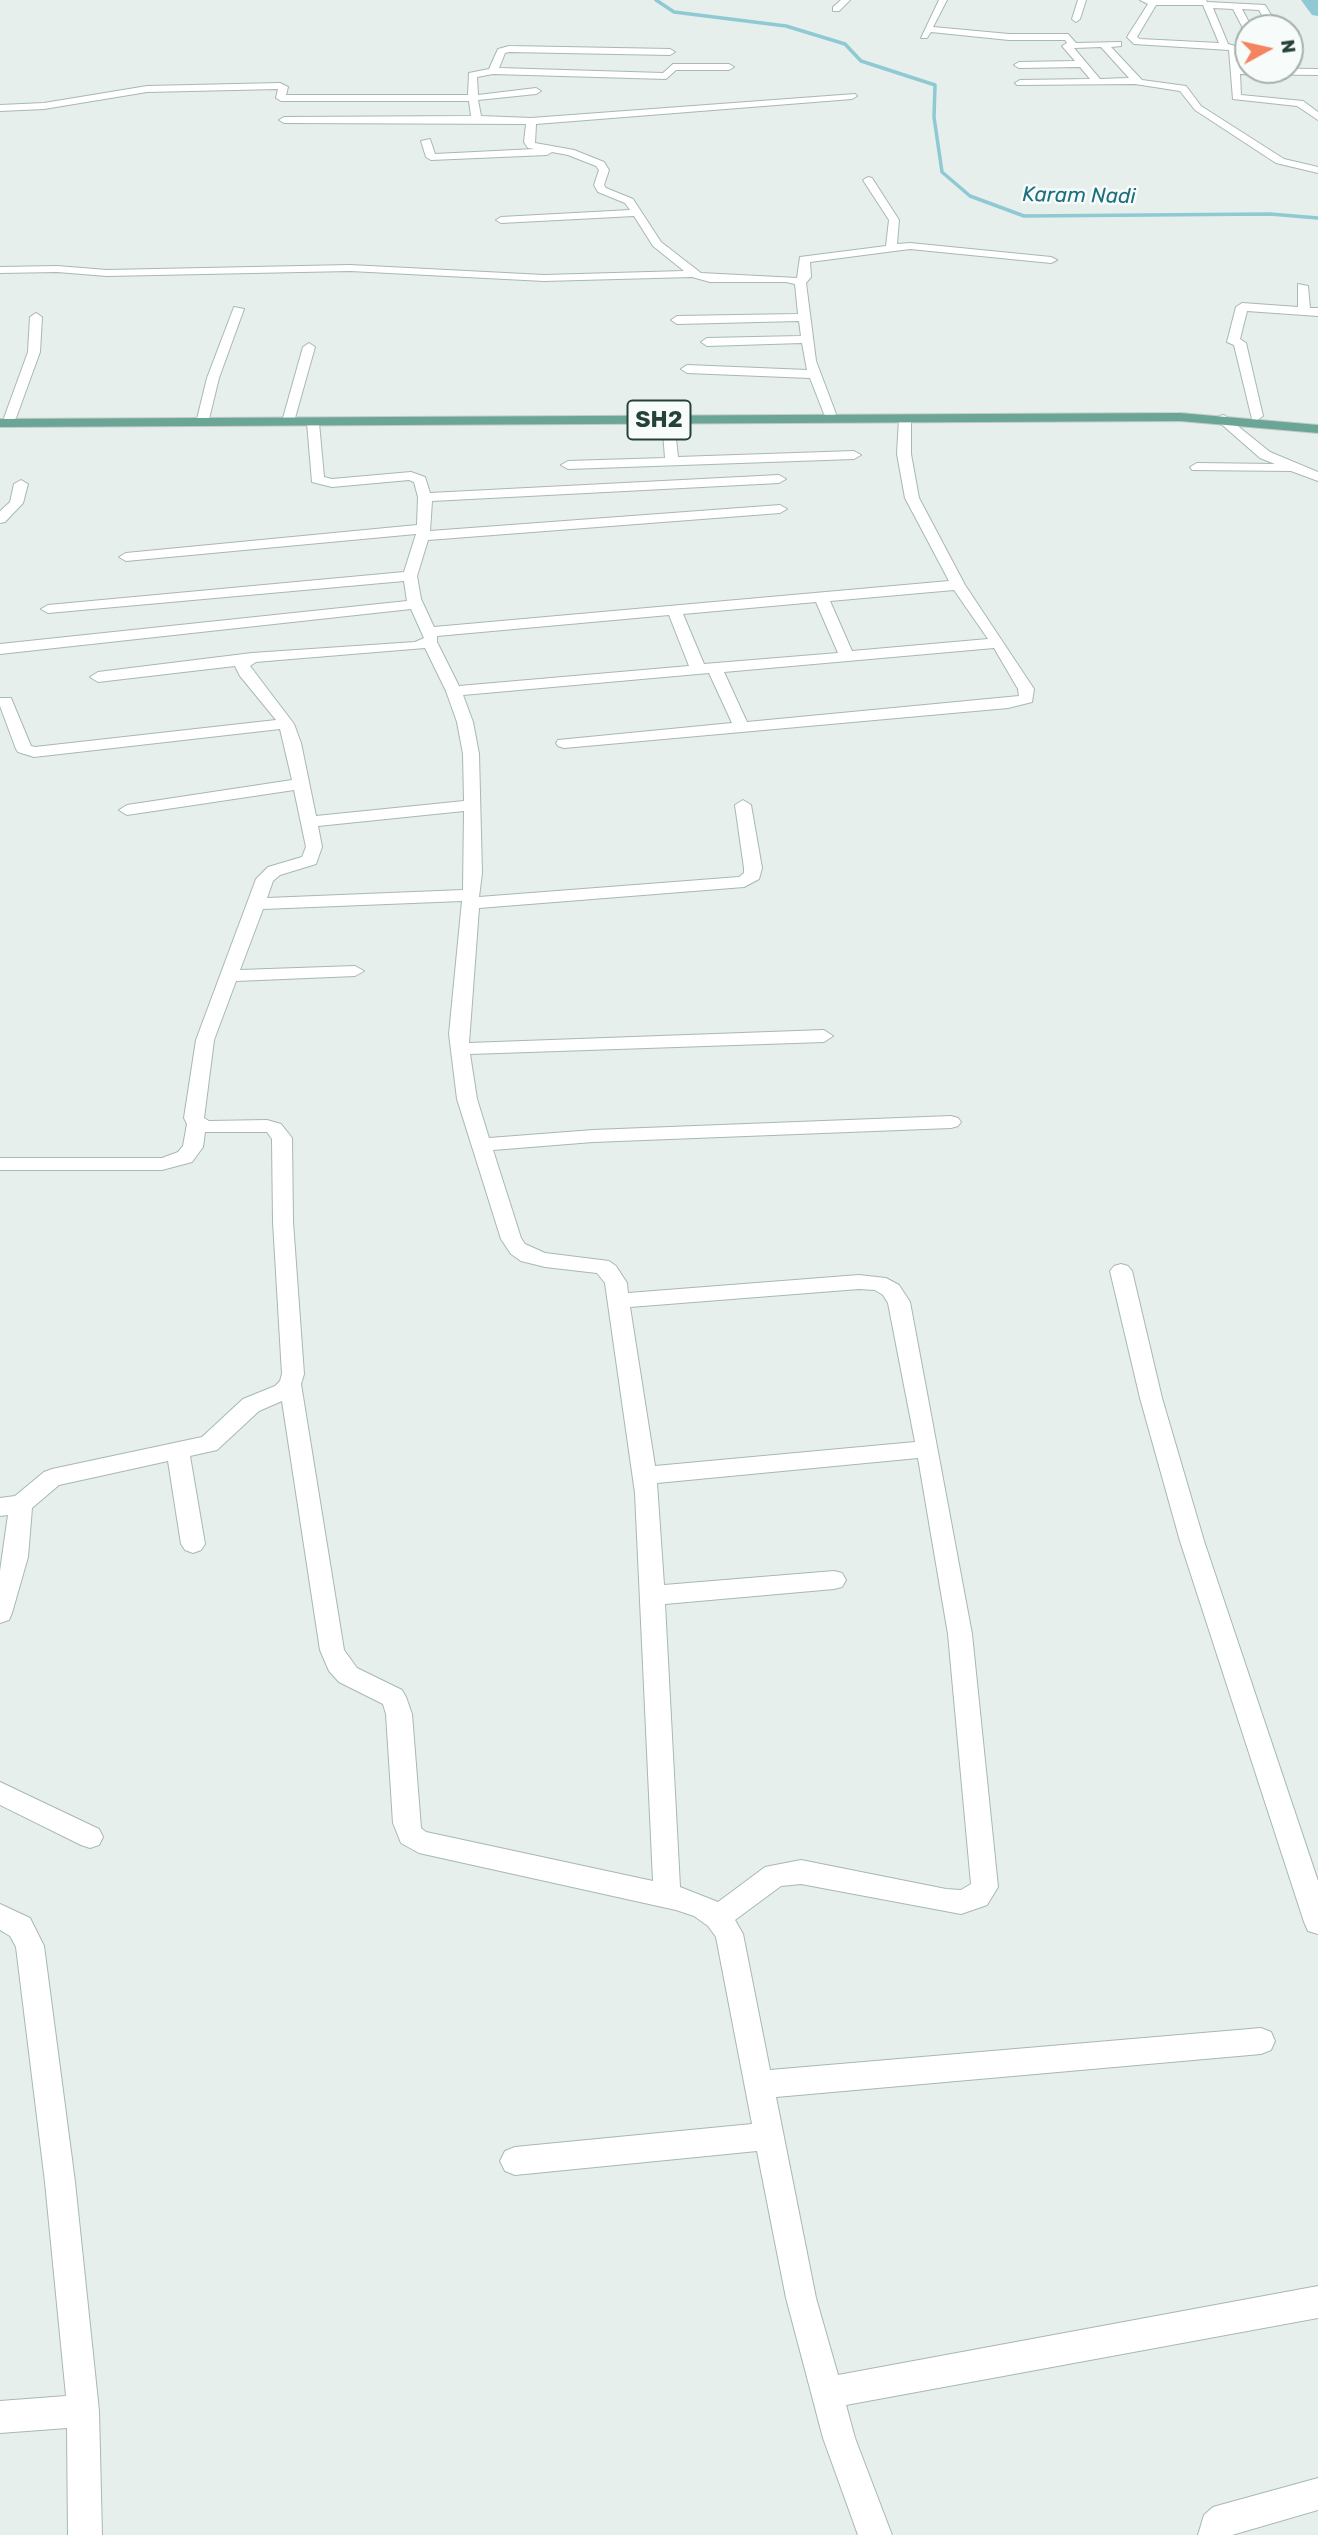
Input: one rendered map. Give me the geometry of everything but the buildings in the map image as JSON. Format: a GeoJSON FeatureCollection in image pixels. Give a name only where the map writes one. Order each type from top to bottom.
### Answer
{"type":"FeatureCollection","features":[{"type":"Feature","properties":{"kind":"main road","name":"SH2"},"geometry":{"type":"LineString","coordinates":[[51,421],[1147,411],[1318,422]]}},
{"type":"Feature","properties":{"kind":"main road","name":"SH2"},"geometry":{"type":"LineString","coordinates":[[3,419],[313,423],[1156,417],[1224,419],[1318,429]]}},
{"type":"Feature","properties":{"kind":"street"},"geometry":{"type":"LineString","coordinates":[[836,9],[846,0]]}},
{"type":"Feature","properties":{"kind":"street"},"geometry":{"type":"LineString","coordinates":[[943,0],[926,32],[1068,37],[1073,45]]}},
{"type":"Feature","properties":{"kind":"street"},"geometry":{"type":"LineString","coordinates":[[1076,19],[1082,0]]}},
{"type":"Feature","properties":{"kind":"street"},"geometry":{"type":"LineString","coordinates":[[1142,44],[1132,37],[1150,1],[1203,2]]}},
{"type":"Feature","properties":{"kind":"street"},"geometry":{"type":"LineString","coordinates":[[1233,5],[1238,14]]}},
{"type":"Feature","properties":{"kind":"street"},"geometry":{"type":"LineString","coordinates":[[1234,48],[1222,41],[1207,6],[1263,8],[1266,14]]}},
{"type":"Feature","properties":{"kind":"street"},"geometry":{"type":"LineString","coordinates":[[1098,82],[1067,46],[1234,40]]}},
{"type":"Feature","properties":{"kind":"street"},"geometry":{"type":"LineString","coordinates":[[1104,45],[1137,81]]}},
{"type":"Feature","properties":{"kind":"street"},"geometry":{"type":"LineString","coordinates":[[493,71],[502,51],[509,49],[670,52]]}},
{"type":"Feature","properties":{"kind":"street"},"geometry":{"type":"LineString","coordinates":[[1019,65],[1082,64]]}},
{"type":"Feature","properties":{"kind":"street"},"geometry":{"type":"LineString","coordinates":[[477,119],[473,98],[473,74],[493,71],[666,76],[673,67],[729,67]]}},
{"type":"Feature","properties":{"kind":"street"},"geometry":{"type":"LineString","coordinates":[[1020,83],[1137,81],[1180,84],[1191,101],[1280,161],[1318,170]]}},
{"type":"Feature","properties":{"kind":"street"},"geometry":{"type":"LineString","coordinates":[[1235,84],[1234,95],[1243,99]]}},
{"type":"Feature","properties":{"kind":"street"},"geometry":{"type":"LineString","coordinates":[[0,108],[44,106],[147,89],[280,86],[283,87],[281,98],[473,98],[536,91]]}},
{"type":"Feature","properties":{"kind":"street"},"geometry":{"type":"LineString","coordinates":[[284,120],[531,121],[852,96]]}},
{"type":"Feature","properties":{"kind":"street"},"geometry":{"type":"LineString","coordinates":[[1191,101],[1204,100]]}},
{"type":"Feature","properties":{"kind":"street"},"geometry":{"type":"LineString","coordinates":[[1230,100],[1300,103],[1314,100]]}},
{"type":"Feature","properties":{"kind":"street"},"geometry":{"type":"LineString","coordinates":[[1300,103],[1318,117]]}},
{"type":"Feature","properties":{"kind":"street"},"geometry":{"type":"LineString","coordinates":[[531,121],[530,144],[566,152],[600,164],[604,170],[599,185],[602,190],[627,200],[657,244],[695,274],[710,279],[786,279],[800,282]]}},
{"type":"Feature","properties":{"kind":"street"},"geometry":{"type":"LineString","coordinates":[[426,141],[430,157],[566,152]]}},
{"type":"Feature","properties":{"kind":"street"},"geometry":{"type":"LineString","coordinates":[[868,180],[894,220],[891,248]]}},
{"type":"Feature","properties":{"kind":"street"},"geometry":{"type":"LineString","coordinates":[[501,220],[636,213]]}},
{"type":"Feature","properties":{"kind":"street"},"geometry":{"type":"LineString","coordinates":[[800,282],[805,277],[804,259],[891,248],[915,246],[1051,260]]}},
{"type":"Feature","properties":{"kind":"street"},"geometry":{"type":"LineString","coordinates":[[0,270],[57,269],[107,273],[339,268],[544,278],[695,274]]}},
{"type":"Feature","properties":{"kind":"street"},"geometry":{"type":"LineString","coordinates":[[800,282],[807,339],[815,373],[830,414]]}},
{"type":"Feature","properties":{"kind":"street"},"geometry":{"type":"LineString","coordinates":[[1302,286],[1304,311]]}},
{"type":"Feature","properties":{"kind":"street"},"geometry":{"type":"LineString","coordinates":[[1257,416],[1236,343],[1242,307],[1318,312]]}},
{"type":"Feature","properties":{"kind":"street"},"geometry":{"type":"LineString","coordinates":[[203,419],[213,378],[238,309]]}},
{"type":"Feature","properties":{"kind":"street"},"geometry":{"type":"LineString","coordinates":[[3,419],[34,352],[36,317]]}},
{"type":"Feature","properties":{"kind":"street"},"geometry":{"type":"LineString","coordinates":[[677,320],[805,317]]}},
{"type":"Feature","properties":{"kind":"street"},"geometry":{"type":"LineString","coordinates":[[707,342],[807,339]]}},
{"type":"Feature","properties":{"kind":"street"},"geometry":{"type":"LineString","coordinates":[[289,418],[309,347]]}},
{"type":"Feature","properties":{"kind":"street"},"geometry":{"type":"LineString","coordinates":[[687,369],[815,373]]}},
{"type":"Feature","properties":{"kind":"street"},"geometry":{"type":"LineString","coordinates":[[564,743],[1008,703],[1027,699],[1026,689],[958,585],[908,488],[904,454],[905,419]]}},
{"type":"Feature","properties":{"kind":"street"},"geometry":{"type":"LineString","coordinates":[[1224,419],[1265,455],[1318,477]]}},
{"type":"Feature","properties":{"kind":"street"},"geometry":{"type":"LineString","coordinates":[[668,420],[671,461]]}},
{"type":"Feature","properties":{"kind":"street"},"geometry":{"type":"LineString","coordinates":[[313,423],[317,480],[332,483],[411,476],[420,480],[425,497],[424,533],[410,576],[417,604],[465,722],[471,754],[474,873],[458,1034],[467,1099],[511,1239],[518,1249],[528,1256],[602,1266],[610,1271],[616,1283],[644,1476],[653,1595],[667,1896]]}},
{"type":"Feature","properties":{"kind":"street"},"geometry":{"type":"LineString","coordinates":[[568,465],[854,455]]}},
{"type":"Feature","properties":{"kind":"street"},"geometry":{"type":"LineString","coordinates":[[1197,467],[1295,468]]}},
{"type":"Feature","properties":{"kind":"street"},"geometry":{"type":"LineString","coordinates":[[425,497],[779,479]]}},
{"type":"Feature","properties":{"kind":"street"},"geometry":{"type":"LineString","coordinates":[[0,519],[16,503],[21,484]]}},
{"type":"Feature","properties":{"kind":"street"},"geometry":{"type":"LineString","coordinates":[[126,557],[424,533],[780,509]]}},
{"type":"Feature","properties":{"kind":"street"},"geometry":{"type":"LineString","coordinates":[[48,609],[410,576]]}},
{"type":"Feature","properties":{"kind":"street"},"geometry":{"type":"LineString","coordinates":[[97,677],[279,655],[416,646],[430,637],[958,585]]}},
{"type":"Feature","properties":{"kind":"street"},"geometry":{"type":"LineString","coordinates":[[821,598],[847,656]]}},
{"type":"Feature","properties":{"kind":"street"},"geometry":{"type":"LineString","coordinates":[[0,649],[417,604]]}},
{"type":"Feature","properties":{"kind":"street"},"geometry":{"type":"LineString","coordinates":[[675,611],[741,726]]}},
{"type":"Feature","properties":{"kind":"street"},"geometry":{"type":"LineString","coordinates":[[454,691],[998,643]]}},
{"type":"Feature","properties":{"kind":"street"},"geometry":{"type":"LineString","coordinates":[[0,1164],[162,1164],[186,1157],[193,1147],[197,1124],[194,1105],[205,1040],[265,879],[274,872],[310,860],[314,847],[299,784],[293,743],[286,724],[278,710],[245,673],[243,661]]}},
{"type":"Feature","properties":{"kind":"street"},"geometry":{"type":"LineString","coordinates":[[6,701],[24,749],[34,752],[286,724]]}},
{"type":"Feature","properties":{"kind":"street"},"geometry":{"type":"LineString","coordinates":[[127,810],[299,784]]}},
{"type":"Feature","properties":{"kind":"street"},"geometry":{"type":"LineString","coordinates":[[308,822],[472,805]]}},
{"type":"Feature","properties":{"kind":"street"},"geometry":{"type":"LineString","coordinates":[[257,904],[471,899],[744,881],[753,875],[754,868],[743,805]]}},
{"type":"Feature","properties":{"kind":"street"},"geometry":{"type":"LineString","coordinates":[[230,976],[355,971]]}},
{"type":"Feature","properties":{"kind":"street"},"geometry":{"type":"LineString","coordinates":[[461,1049],[824,1036]]}},
{"type":"Feature","properties":{"kind":"street"},"geometry":{"type":"LineString","coordinates":[[481,1145],[571,1137],[951,1122]]}},
{"type":"Feature","properties":{"kind":"street"},"geometry":{"type":"LineString","coordinates":[[0,1613],[16,1557],[23,1498],[60,1476],[209,1444],[251,1405],[283,1392],[290,1384],[293,1374],[283,1222],[282,1138],[274,1128],[267,1126],[209,1127],[197,1124]]}},
{"type":"Feature","properties":{"kind":"street"},"geometry":{"type":"LineString","coordinates":[[1121,1271],[1151,1398],[1192,1541],[1318,1922]]}},
{"type":"Feature","properties":{"kind":"street"},"geometry":{"type":"LineString","coordinates":[[618,1300],[859,1282],[879,1283],[891,1290],[899,1302],[960,1634],[985,1887],[977,1897],[954,1902],[801,1872],[775,1875],[718,1917]]}},
{"type":"Feature","properties":{"kind":"street"},"geometry":{"type":"LineString","coordinates":[[290,1384],[332,1650],[338,1664],[348,1675],[393,1697],[400,1714],[406,1823],[410,1835],[419,1842],[667,1896],[703,1907],[718,1917],[729,1934],[801,2298],[839,2438],[869,2534]]}},
{"type":"Feature","properties":{"kind":"street"},"geometry":{"type":"LineString","coordinates":[[644,1476],[928,1450]]}},
{"type":"Feature","properties":{"kind":"street"},"geometry":{"type":"LineString","coordinates":[[178,1452],[192,1544]]}},
{"type":"Feature","properties":{"kind":"street"},"geometry":{"type":"LineString","coordinates":[[653,1595],[834,1580]]}},
{"type":"Feature","properties":{"kind":"street"},"geometry":{"type":"LineString","coordinates":[[0,1793],[90,1837]]}},
{"type":"Feature","properties":{"kind":"street"},"geometry":{"type":"LineString","coordinates":[[0,1916],[20,1927],[30,1946],[60,2182],[83,2411],[85,2535]]}},
{"type":"Feature","properties":{"kind":"street"},"geometry":{"type":"LineString","coordinates":[[759,2085],[1261,2041]]}},
{"type":"Feature","properties":{"kind":"street"},"geometry":{"type":"LineString","coordinates":[[514,2161],[769,2136]]}},
{"type":"Feature","properties":{"kind":"street"},"geometry":{"type":"LineString","coordinates":[[827,2393],[1318,2302]]}},
{"type":"Feature","properties":{"kind":"street"},"geometry":{"type":"LineString","coordinates":[[0,2417],[83,2411]]}},
{"type":"Feature","properties":{"kind":"street"},"geometry":{"type":"LineString","coordinates":[[1215,2535],[1216,2527],[1225,2519],[1318,2494]]}},
{"type":"Feature","properties":{"kind":"waterway","name":"Karam Nadi"},"geometry":{"type":"LineString","coordinates":[[656,0],[674,12],[786,26],[845,44],[861,61],[935,85],[934,117],[942,172],[970,196],[1024,216],[1270,214],[1318,218]]}},
{"type":"Feature","properties":{"kind":"waterway"},"geometry":{"type":"LineString","coordinates":[[1309,0],[1318,11]]}}]}
